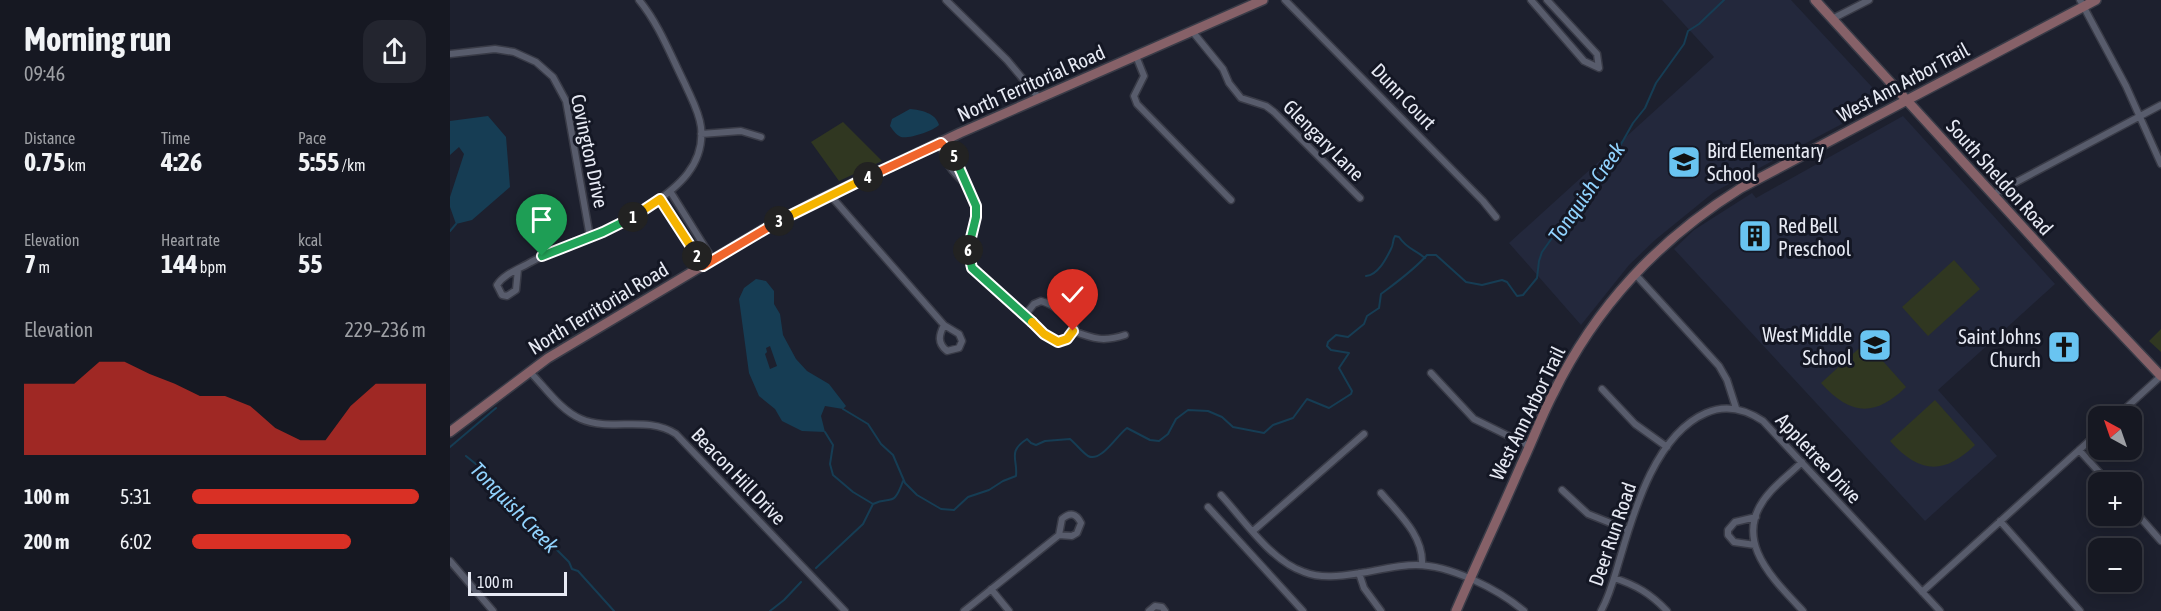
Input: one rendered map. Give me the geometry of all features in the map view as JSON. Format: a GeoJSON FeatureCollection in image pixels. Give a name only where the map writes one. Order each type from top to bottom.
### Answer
{"type":"FeatureCollection","features":[{"type":"Feature","properties":{"kind":"main road","name":"North Territorial Road"},"geometry":{"type":"LineString","coordinates":[[450,432],[530,372],[602,325],[764,229],[830,195],[1039,98],[1263,0]]}},
{"type":"Feature","properties":{"kind":"main road","name":"South Sheldon Road"},"geometry":{"type":"LineString","coordinates":[[1815,0],[2161,376]]}},
{"type":"Feature","properties":{"kind":"main road","name":"West Ann Arbor Trail"},"geometry":{"type":"LineString","coordinates":[[1456,611],[1553,394],[1581,344],[1607,306],[1672,236],[1720,200],[1771,171],[2082,3],[2096,0]]}},
{"type":"Feature","properties":{"kind":"street"},"geometry":{"type":"LineString","coordinates":[[518,269],[556,249],[618,226],[660,199],[681,182],[693,167],[699,151],[701,134],[697,109],[652,17],[639,0]]}},
{"type":"Feature","properties":{"kind":"street"},"geometry":{"type":"LineString","coordinates":[[946,0],[1007,60],[1039,98]]}},
{"type":"Feature","properties":{"kind":"street","name":"Dunn Court"},"geometry":{"type":"LineString","coordinates":[[1286,0],[1496,217]]}},
{"type":"Feature","properties":{"kind":"street"},"geometry":{"type":"LineString","coordinates":[[1531,0],[1584,61],[1599,68],[1597,54],[1547,0]]}},
{"type":"Feature","properties":{"kind":"street"},"geometry":{"type":"LineString","coordinates":[[1832,19],[1869,0]]}},
{"type":"Feature","properties":{"kind":"street"},"geometry":{"type":"LineString","coordinates":[[2082,3],[2140,117],[2161,164]]}},
{"type":"Feature","properties":{"kind":"street","name":"Glengary Lane"},"geometry":{"type":"LineString","coordinates":[[1192,31],[1223,69],[1229,83],[1241,98],[1266,106],[1275,112],[1360,198]]}},
{"type":"Feature","properties":{"kind":"street","name":"Covington Drive"},"geometry":{"type":"LineString","coordinates":[[450,54],[495,49],[514,52],[536,62],[553,77],[566,101],[591,237]]}},
{"type":"Feature","properties":{"kind":"street"},"geometry":{"type":"LineString","coordinates":[[1136,56],[1144,76],[1134,96],[1137,104],[1231,200]]}},
{"type":"Feature","properties":{"kind":"street"},"geometry":{"type":"LineString","coordinates":[[1992,195],[2161,105]]}},
{"type":"Feature","properties":{"kind":"street"},"geometry":{"type":"LineString","coordinates":[[701,134],[741,131],[761,137]]}},
{"type":"Feature","properties":{"kind":"street"},"geometry":{"type":"LineString","coordinates":[[941,143],[951,171],[965,183]]}},
{"type":"Feature","properties":{"kind":"street"},"geometry":{"type":"LineString","coordinates":[[941,143],[953,154],[975,200],[977,210],[968,250],[972,268],[1052,339],[1058,342],[1067,339],[1075,328],[1072,322],[1048,303],[1041,301],[1034,304],[1025,315]]}},
{"type":"Feature","properties":{"kind":"street"},"geometry":{"type":"LineString","coordinates":[[669,191],[713,260]]}},
{"type":"Feature","properties":{"kind":"street"},"geometry":{"type":"LineString","coordinates":[[830,195],[944,325],[959,334],[962,341],[959,348],[947,351],[941,346],[939,338],[944,325]]}},
{"type":"Feature","properties":{"kind":"street"},"geometry":{"type":"LineString","coordinates":[[660,199],[703,266]]}},
{"type":"Feature","properties":{"kind":"street"},"geometry":{"type":"LineString","coordinates":[[1635,274],[1719,366],[1727,380],[1736,408]]}},
{"type":"Feature","properties":{"kind":"street"},"geometry":{"type":"LineString","coordinates":[[1073,331],[1098,340],[1125,335]]}},
{"type":"Feature","properties":{"kind":"street","name":"Beacon Hill Drive"},"geometry":{"type":"LineString","coordinates":[[530,372],[564,408],[582,420],[604,424],[654,425],[676,434],[845,611]]}},
{"type":"Feature","properties":{"kind":"street"},"geometry":{"type":"LineString","coordinates":[[1431,373],[1474,419],[1530,446]]}},
{"type":"Feature","properties":{"kind":"street"},"geometry":{"type":"LineString","coordinates":[[2128,406],[2161,376]]}},
{"type":"Feature","properties":{"kind":"street"},"geometry":{"type":"LineString","coordinates":[[1602,389],[1635,424],[1666,447]]}},
{"type":"Feature","properties":{"kind":"street","name":"Deer Run Road"},"geometry":{"type":"LineString","coordinates":[[1601,611],[1614,578],[1628,530],[1646,486],[1666,447],[1680,431],[1701,416],[1718,409],[1736,408]]}},
{"type":"Feature","properties":{"kind":"street","name":"Appletree Drive"},"geometry":{"type":"LineString","coordinates":[[1736,408],[1763,421],[1940,611]]}},
{"type":"Feature","properties":{"kind":"street"},"geometry":{"type":"LineString","coordinates":[[1253,531],[1364,434]]}},
{"type":"Feature","properties":{"kind":"street"},"geometry":{"type":"LineString","coordinates":[[1922,592],[2088,442]]}},
{"type":"Feature","properties":{"kind":"street"},"geometry":{"type":"LineString","coordinates":[[2079,450],[2099,472]]}},
{"type":"Feature","properties":{"kind":"street"},"geometry":{"type":"LineString","coordinates":[[1802,462],[1770,492],[1756,517],[1754,528],[1755,545],[1763,566],[1803,611]]}},
{"type":"Feature","properties":{"kind":"street"},"geometry":{"type":"LineString","coordinates":[[1562,490],[1588,514],[1628,530]]}},
{"type":"Feature","properties":{"kind":"street"},"geometry":{"type":"LineString","coordinates":[[1382,493],[1416,537],[1423,552],[1422,565]]}},
{"type":"Feature","properties":{"kind":"street"},"geometry":{"type":"LineString","coordinates":[[1221,495],[1282,561],[1303,572],[1327,576],[1422,565],[1469,579],[1497,592],[1524,611]]}},
{"type":"Feature","properties":{"kind":"street"},"geometry":{"type":"LineString","coordinates":[[1208,507],[1303,611]]}},
{"type":"Feature","properties":{"kind":"street"},"geometry":{"type":"LineString","coordinates":[[1755,545],[1734,542],[1728,536],[1728,530],[1735,522],[1756,517]]}},
{"type":"Feature","properties":{"kind":"street"},"geometry":{"type":"LineString","coordinates":[[2142,519],[2161,541]]}},
{"type":"Feature","properties":{"kind":"street"},"geometry":{"type":"LineString","coordinates":[[2000,522],[2080,611]]}},
{"type":"Feature","properties":{"kind":"street"},"geometry":{"type":"LineString","coordinates":[[964,611],[1059,535]]}},
{"type":"Feature","properties":{"kind":"street"},"geometry":{"type":"LineString","coordinates":[[450,561],[493,611]]}},
{"type":"Feature","properties":{"kind":"street"},"geometry":{"type":"LineString","coordinates":[[1359,573],[1364,588],[1381,611]]}},
{"type":"Feature","properties":{"kind":"street"},"geometry":{"type":"LineString","coordinates":[[1614,578],[1650,594],[1667,611]]}},
{"type":"Feature","properties":{"kind":"street"},"geometry":{"type":"LineString","coordinates":[[991,589],[1009,611]]}},
{"type":"Feature","properties":{"kind":"street"},"geometry":{"type":"LineString","coordinates":[[1149,611],[1155,606],[1162,607],[1165,611]]}},
{"type":"Feature","properties":{"kind":"shaded area","name":"Bird Elementary School"},"geometry":{"type":"Polygon","coordinates":[[[1662,0],[1791,0],[1885,101],[1714,192],[1655,240],[1629,265],[1581,325],[1509,243],[1714,57],[1662,0]]]}},
{"type":"Feature","properties":{"kind":"shaded area"},"geometry":{"type":"Polygon","coordinates":[[[910,109],[931,115],[939,125],[915,136],[899,136],[890,126],[892,119],[910,109]]]}},
{"type":"Feature","properties":{"kind":"shaded area"},"geometry":{"type":"Polygon","coordinates":[[[488,116],[506,137],[510,187],[472,220],[456,224],[450,207],[450,197],[464,154],[459,147],[450,155],[450,121],[488,116]]]}},
{"type":"Feature","properties":{"kind":"shaded area","name":"West Middle School"},"geometry":{"type":"Polygon","coordinates":[[[1903,116],[2055,284],[1938,390],[1997,456],[1925,521],[1674,249],[1694,230],[1752,193],[1756,198],[1903,116]]]}},
{"type":"Feature","properties":{"kind":"shaded area"},"geometry":{"type":"Polygon","coordinates":[[[756,279],[766,281],[774,291],[774,304],[780,314],[783,335],[796,359],[807,371],[829,384],[846,406],[843,409],[825,406],[821,416],[825,432],[802,431],[782,421],[775,409],[759,396],[749,373],[739,299],[744,288],[756,279]],[[770,346],[766,348],[765,354],[770,369],[777,366],[770,346]]]}},
{"type":"Feature","properties":{"kind":"green space"},"geometry":{"type":"Polygon","coordinates":[[[843,122],[882,161],[839,181],[811,142],[843,122]]]}},
{"type":"Feature","properties":{"kind":"green space"},"geometry":{"type":"Polygon","coordinates":[[[1954,260],[1980,289],[1928,336],[1902,307],[1954,260]]]}},
{"type":"Feature","properties":{"kind":"green space"},"geometry":{"type":"Polygon","coordinates":[[[2161,329],[2161,352],[2149,341],[2161,329]]]}},
{"type":"Feature","properties":{"kind":"green space"},"geometry":{"type":"Polygon","coordinates":[[[1866,342],[1906,387],[1883,404],[1862,409],[1852,407],[1842,401],[1821,383],[1866,342]]]}},
{"type":"Feature","properties":{"kind":"green space"},"geometry":{"type":"Polygon","coordinates":[[[1935,400],[1975,445],[1952,462],[1931,467],[1921,465],[1911,459],[1890,441],[1935,400]]]}},
{"type":"Feature","properties":{"kind":"waterway","name":"Tonquish Creek"},"geometry":{"type":"LineString","coordinates":[[843,409],[868,424],[881,444],[893,455],[905,483],[917,495],[941,509],[954,510],[968,497],[989,490],[1016,476],[1015,452],[1027,439],[1036,445],[1045,441],[1070,439],[1088,456],[1093,457],[1103,452],[1127,428],[1150,440],[1159,441],[1168,434],[1176,419],[1188,410],[1208,411],[1222,417],[1233,427],[1264,433],[1273,425],[1293,418],[1307,399],[1329,408],[1351,394],[1352,391],[1339,368],[1349,353],[1331,350],[1327,346],[1328,342],[1336,335],[1348,337],[1364,324],[1367,316],[1379,308],[1381,294],[1411,271],[1427,255],[1436,255],[1466,282],[1482,285],[1502,280],[1507,282],[1517,296],[1523,295],[1537,278],[1542,252],[1565,226],[1571,212],[1589,189],[1595,174],[1616,153],[1633,123],[1645,108],[1656,83],[1684,44],[1688,31],[1699,24],[1724,0]]}},
{"type":"Feature","properties":{"kind":"waterway"},"geometry":{"type":"LineString","coordinates":[[450,231],[456,224]]}},
{"type":"Feature","properties":{"kind":"waterway"},"geometry":{"type":"LineString","coordinates":[[1366,276],[1374,273],[1381,266],[1392,247],[1395,236],[1425,258]]}},
{"type":"Feature","properties":{"kind":"waterway"},"geometry":{"type":"LineString","coordinates":[[450,447],[496,408]]}},
{"type":"Feature","properties":{"kind":"waterway"},"geometry":{"type":"LineString","coordinates":[[825,432],[833,445],[830,464],[833,475],[853,492],[873,504]]}},
{"type":"Feature","properties":{"kind":"waterway","name":"Tonquish Creek"},"geometry":{"type":"LineString","coordinates":[[466,456],[484,475],[493,478],[519,510],[544,531],[552,545],[569,562],[572,569],[578,571],[614,611]]}},
{"type":"Feature","properties":{"kind":"waterway","name":"Tonquish Creek"},"geometry":{"type":"LineString","coordinates":[[816,568],[863,524],[873,504],[894,498],[903,481]]}},
{"type":"Feature","properties":{"kind":"waterway","name":"Tonquish Creek"},"geometry":{"type":"LineString","coordinates":[[770,611],[801,582]]}},
{"type":"Feature","properties":{"kind":"place","name":"Bird Elementary School"},"geometry":{"type":"Point","coordinates":[1684,162]}},
{"type":"Feature","properties":{"kind":"place","name":"Red Bell Preschool"},"geometry":{"type":"Point","coordinates":[1755,236]}},
{"type":"Feature","properties":{"kind":"place","name":"West Middle School"},"geometry":{"type":"Point","coordinates":[1875,345]}},
{"type":"Feature","properties":{"kind":"place","name":"Saint Johns Church"},"geometry":{"type":"Point","coordinates":[2064,347]}},
{"type":"Feature","properties":{"kind":"route"},"geometry":{"type":"LineString","coordinates":[[542,256],[618,226],[660,199],[703,266],[764,229],[815,202],[941,143],[953,154],[975,200],[977,210],[968,250],[972,268],[1052,339],[1058,342],[1067,339],[1073,331]]}}]}
